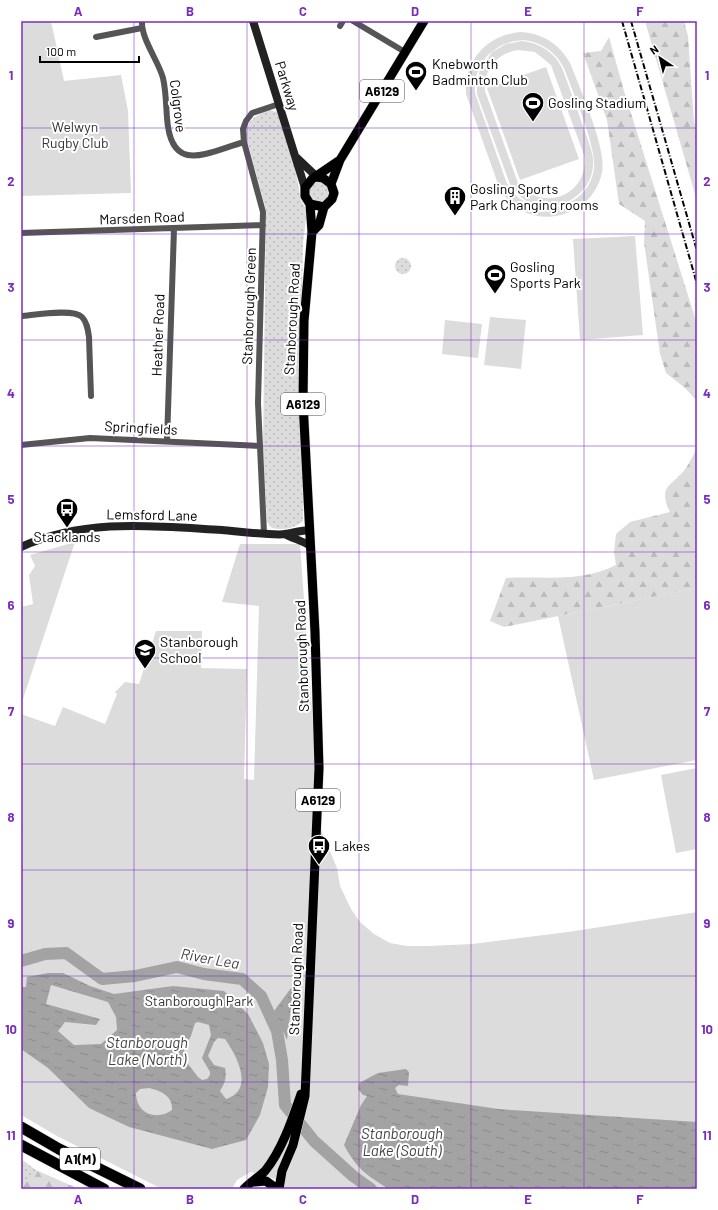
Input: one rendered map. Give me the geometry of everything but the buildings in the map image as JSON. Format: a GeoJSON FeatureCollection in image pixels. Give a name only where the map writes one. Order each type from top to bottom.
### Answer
{"type":"FeatureCollection","features":[{"type":"Feature","properties":{"kind":"highway","name":"A1(M)"},"geometry":{"type":"LineString","coordinates":[[21,1127],[60,1149],[140,1189]]}},
{"type":"Feature","properties":{"kind":"highway","name":"A1(M)"},"geometry":{"type":"LineString","coordinates":[[21,1145],[104,1189]]}},
{"type":"Feature","properties":{"kind":"main road","name":"Stanborough Road"},"geometry":{"type":"LineString","coordinates":[[312,232],[319,225],[324,207],[332,199],[334,193],[332,184],[340,160],[424,21]]}},
{"type":"Feature","properties":{"kind":"main road","name":"Stanborough Road"},"geometry":{"type":"LineString","coordinates":[[300,1108],[306,1080],[310,942],[319,768],[310,530],[303,402],[304,322],[312,232],[310,204],[305,196],[305,188],[340,160]]}},
{"type":"Feature","properties":{"kind":"main road"},"geometry":{"type":"LineString","coordinates":[[317,177],[322,178],[332,184]]}},
{"type":"Feature","properties":{"kind":"main road"},"geometry":{"type":"LineString","coordinates":[[310,204],[324,207]]}},
{"type":"Feature","properties":{"kind":"main road","name":"A6129"},"geometry":{"type":"LineString","coordinates":[[254,1182],[270,1164],[300,1108]]}},
{"type":"Feature","properties":{"kind":"main road","name":"A6129"},"geometry":{"type":"LineString","coordinates":[[278,1189],[282,1171],[293,1145],[300,1108]]}},
{"type":"Feature","properties":{"kind":"main road"},"geometry":{"type":"LineString","coordinates":[[244,1189],[254,1182],[266,1181],[278,1189]]}},
{"type":"Feature","properties":{"kind":"street","name":"Colgrove"},"geometry":{"type":"LineString","coordinates":[[142,21],[142,28],[163,79],[169,137],[174,148],[183,154],[196,156],[244,142]]}},
{"type":"Feature","properties":{"kind":"street","name":"Parkway"},"geometry":{"type":"LineString","coordinates":[[253,21],[297,158],[297,165],[305,188]]}},
{"type":"Feature","properties":{"kind":"street"},"geometry":{"type":"LineString","coordinates":[[353,21],[405,52]]}},
{"type":"Feature","properties":{"kind":"street"},"geometry":{"type":"LineString","coordinates":[[96,37],[142,28]]}},
{"type":"Feature","properties":{"kind":"street","name":"Stanborough Green"},"geometry":{"type":"LineString","coordinates":[[264,533],[258,403],[263,212],[244,142],[243,130],[249,117],[257,111],[279,104]]}},
{"type":"Feature","properties":{"kind":"street","name":"Parkway"},"geometry":{"type":"LineString","coordinates":[[297,158],[317,177]]}},
{"type":"Feature","properties":{"kind":"street","name":"Marsden Road"},"geometry":{"type":"LineString","coordinates":[[21,233],[263,225]]}},
{"type":"Feature","properties":{"kind":"street","name":"Heather Road"},"geometry":{"type":"LineString","coordinates":[[167,441],[174,228]]}},
{"type":"Feature","properties":{"kind":"street"},"geometry":{"type":"LineString","coordinates":[[21,316],[68,312],[77,313],[83,317],[88,328],[89,337],[91,396]]}},
{"type":"Feature","properties":{"kind":"street","name":"Springfields"},"geometry":{"type":"LineString","coordinates":[[21,445],[90,438],[260,446]]}},
{"type":"Feature","properties":{"kind":"street","name":"Lemsford Lane"},"geometry":{"type":"LineString","coordinates":[[21,547],[69,531],[118,525],[150,525],[285,534],[310,530]]}},
{"type":"Feature","properties":{"kind":"street","name":"Lemsford Lane"},"geometry":{"type":"LineString","coordinates":[[285,534],[290,537],[300,539],[310,546]]}},
{"type":"Feature","properties":{"kind":"green space","name":"Welwyn Rugby Club"},"geometry":{"type":"Polygon","coordinates":[[[21,21],[51,21],[64,81],[121,75],[128,111],[131,193],[21,196],[21,21]]]}},
{"type":"Feature","properties":{"kind":"green space"},"geometry":{"type":"Polygon","coordinates":[[[645,21],[684,21],[688,36],[694,122],[697,131],[697,201],[645,21]]]}},
{"type":"Feature","properties":{"kind":"green space"},"geometry":{"type":"Polygon","coordinates":[[[522,32],[538,35],[557,46],[571,65],[592,119],[601,149],[602,172],[596,189],[584,203],[570,212],[554,216],[537,216],[522,211],[508,200],[498,184],[466,94],[466,81],[469,70],[480,51],[489,43],[510,34],[522,32]],[[523,40],[503,45],[487,56],[478,72],[475,82],[475,93],[506,181],[515,194],[526,203],[540,207],[554,207],[568,203],[580,196],[589,184],[594,169],[594,160],[588,134],[564,68],[552,52],[547,48],[530,41],[523,40]]]}},
{"type":"Feature","properties":{"kind":"green space"},"geometry":{"type":"Polygon","coordinates":[[[609,37],[624,91],[697,324],[697,401],[685,388],[666,373],[660,354],[644,242],[645,221],[619,204],[607,120],[583,53],[601,51],[609,37]]]}},
{"type":"Feature","properties":{"kind":"green space"},"geometry":{"type":"Polygon","coordinates":[[[522,41],[529,42],[546,49],[555,57],[562,68],[592,151],[593,168],[588,183],[577,196],[562,204],[547,207],[535,205],[525,200],[511,187],[477,94],[477,82],[480,69],[492,52],[506,44],[522,41]],[[518,50],[510,52],[498,59],[493,64],[486,76],[485,91],[518,183],[528,192],[540,197],[551,198],[563,195],[572,189],[580,180],[584,169],[584,155],[551,65],[535,52],[518,50]]]}},
{"type":"Feature","properties":{"kind":"green space","name":"Gosling Stadium"},"geometry":{"type":"Polygon","coordinates":[[[546,67],[579,159],[520,180],[487,88],[546,67]]]}},
{"type":"Feature","properties":{"kind":"green space"},"geometry":{"type":"Polygon","coordinates":[[[268,110],[277,112],[279,116],[295,168],[301,200],[307,211],[303,243],[301,335],[303,521],[296,526],[284,529],[272,528],[267,522],[263,448],[266,210],[245,133],[248,124],[253,118],[268,110]]]}},
{"type":"Feature","properties":{"kind":"green space"},"geometry":{"type":"Polygon","coordinates":[[[319,182],[326,185],[329,192],[326,199],[319,202],[312,199],[309,192],[312,185],[319,182]]]}},
{"type":"Feature","properties":{"kind":"green space"},"geometry":{"type":"Polygon","coordinates":[[[635,236],[643,335],[580,340],[573,239],[635,236]]]}},
{"type":"Feature","properties":{"kind":"green space"},"geometry":{"type":"Polygon","coordinates":[[[403,258],[410,263],[411,266],[406,273],[403,274],[396,269],[395,266],[400,259],[403,258]]]}},
{"type":"Feature","properties":{"kind":"green space"},"geometry":{"type":"Polygon","coordinates":[[[490,317],[526,320],[521,369],[484,365],[490,317]]]}},
{"type":"Feature","properties":{"kind":"green space"},"geometry":{"type":"Polygon","coordinates":[[[445,320],[482,324],[478,358],[442,354],[445,320]]]}},
{"type":"Feature","properties":{"kind":"green space"},"geometry":{"type":"Polygon","coordinates":[[[697,448],[697,588],[504,627],[490,621],[506,578],[562,578],[603,571],[616,565],[614,552],[616,534],[630,522],[670,512],[666,503],[666,491],[686,468],[697,448]]]}},
{"type":"Feature","properties":{"kind":"green space"},"geometry":{"type":"Polygon","coordinates":[[[75,542],[21,705],[21,607],[33,604],[29,575],[35,566],[30,555],[75,542]]]}},
{"type":"Feature","properties":{"kind":"green space","name":"Stanborough Park"},"geometry":{"type":"Polygon","coordinates":[[[240,544],[300,544],[316,764],[314,813],[337,868],[340,886],[351,909],[360,922],[374,934],[390,943],[407,946],[472,944],[568,932],[697,912],[697,1189],[286,1189],[275,1179],[251,1172],[237,1180],[232,1189],[162,1189],[57,1136],[21,1115],[21,714],[55,726],[63,707],[105,724],[117,694],[115,692],[125,682],[139,684],[156,631],[202,631],[201,668],[247,669],[244,779],[254,780],[259,606],[222,602],[240,544]]]}},
{"type":"Feature","properties":{"kind":"green space"},"geometry":{"type":"Polygon","coordinates":[[[697,588],[697,760],[594,780],[558,616],[697,588]]]}},
{"type":"Feature","properties":{"kind":"green space"},"geometry":{"type":"Polygon","coordinates":[[[697,768],[697,849],[676,853],[661,775],[697,768]]]}},
{"type":"Feature","properties":{"kind":"green space"},"geometry":{"type":"Polygon","coordinates":[[[21,1159],[36,1170],[53,1189],[21,1189],[21,1159]]]}},
{"type":"Feature","properties":{"kind":"green space"},"geometry":{"type":"Polygon","coordinates":[[[36,1170],[79,1189],[21,1189],[36,1170]]]}},
{"type":"Feature","properties":{"kind":"water","name":"Stanborough Lake (North)"},"geometry":{"type":"Polygon","coordinates":[[[48,973],[63,973],[90,986],[114,994],[173,986],[224,991],[248,1014],[263,1043],[269,1064],[268,1087],[260,1115],[246,1140],[212,1149],[129,1127],[89,1108],[48,1068],[21,1049],[21,987],[26,987],[27,977],[48,973]],[[51,985],[46,1004],[100,1019],[96,1025],[65,1022],[58,1031],[74,1045],[101,1044],[117,1030],[116,1017],[108,1002],[51,985]],[[198,1022],[195,1023],[191,1036],[184,1049],[185,1060],[202,1080],[207,1079],[210,1075],[210,1072],[202,1058],[211,1035],[209,1025],[198,1022]],[[218,1038],[214,1042],[208,1056],[214,1065],[225,1068],[225,1080],[220,1091],[226,1099],[235,1095],[240,1088],[242,1081],[241,1072],[234,1054],[225,1039],[218,1038]],[[149,1088],[140,1089],[136,1093],[137,1100],[143,1111],[148,1114],[160,1115],[172,1110],[171,1101],[165,1095],[149,1088]]]}},
{"type":"Feature","properties":{"kind":"water"},"geometry":{"type":"Polygon","coordinates":[[[294,984],[287,1040],[274,1011],[294,984]]]}},
{"type":"Feature","properties":{"kind":"water","name":"Stanborough Lake (South)"},"geometry":{"type":"Polygon","coordinates":[[[406,1069],[409,1072],[408,1086],[399,1085],[395,1088],[398,1094],[498,1109],[697,1122],[697,1189],[389,1189],[363,1171],[353,1160],[344,1145],[361,1105],[367,1096],[363,1095],[358,1089],[359,1083],[378,1073],[406,1069]]]}},
{"type":"Feature","properties":{"kind":"waterway","name":"River Lea"},"geometry":{"type":"LineString","coordinates":[[21,961],[45,954],[66,953],[102,979],[135,976],[177,967],[204,974],[242,979],[261,996],[277,1031],[282,1060],[285,1105],[314,1141],[353,1176],[371,1189]]}},
{"type":"Feature","properties":{"kind":"railway"},"geometry":{"type":"LineString","coordinates":[[622,21],[697,284]]}},
{"type":"Feature","properties":{"kind":"railway"},"geometry":{"type":"LineString","coordinates":[[631,21],[697,251]]}},
{"type":"Feature","properties":{"kind":"place","name":"Knebworth Badminton Club"},"geometry":{"type":"Point","coordinates":[416,92]}},
{"type":"Feature","properties":{"kind":"place","name":"Gosling Stadium"},"geometry":{"type":"Point","coordinates":[533,122]}},
{"type":"Feature","properties":{"kind":"place","name":"Gosling Sports Park Changing rooms"},"geometry":{"type":"Point","coordinates":[455,216]}},
{"type":"Feature","properties":{"kind":"place","name":"Gosling Sports Park"},"geometry":{"type":"Point","coordinates":[495,294]}},
{"type":"Feature","properties":{"kind":"place","name":"Stacklands"},"geometry":{"type":"Point","coordinates":[67,528]}},
{"type":"Feature","properties":{"kind":"place","name":"Stanborough School"},"geometry":{"type":"Point","coordinates":[145,670]}},
{"type":"Feature","properties":{"kind":"place","name":"Lakes"},"geometry":{"type":"Point","coordinates":[319,866]}}]}
